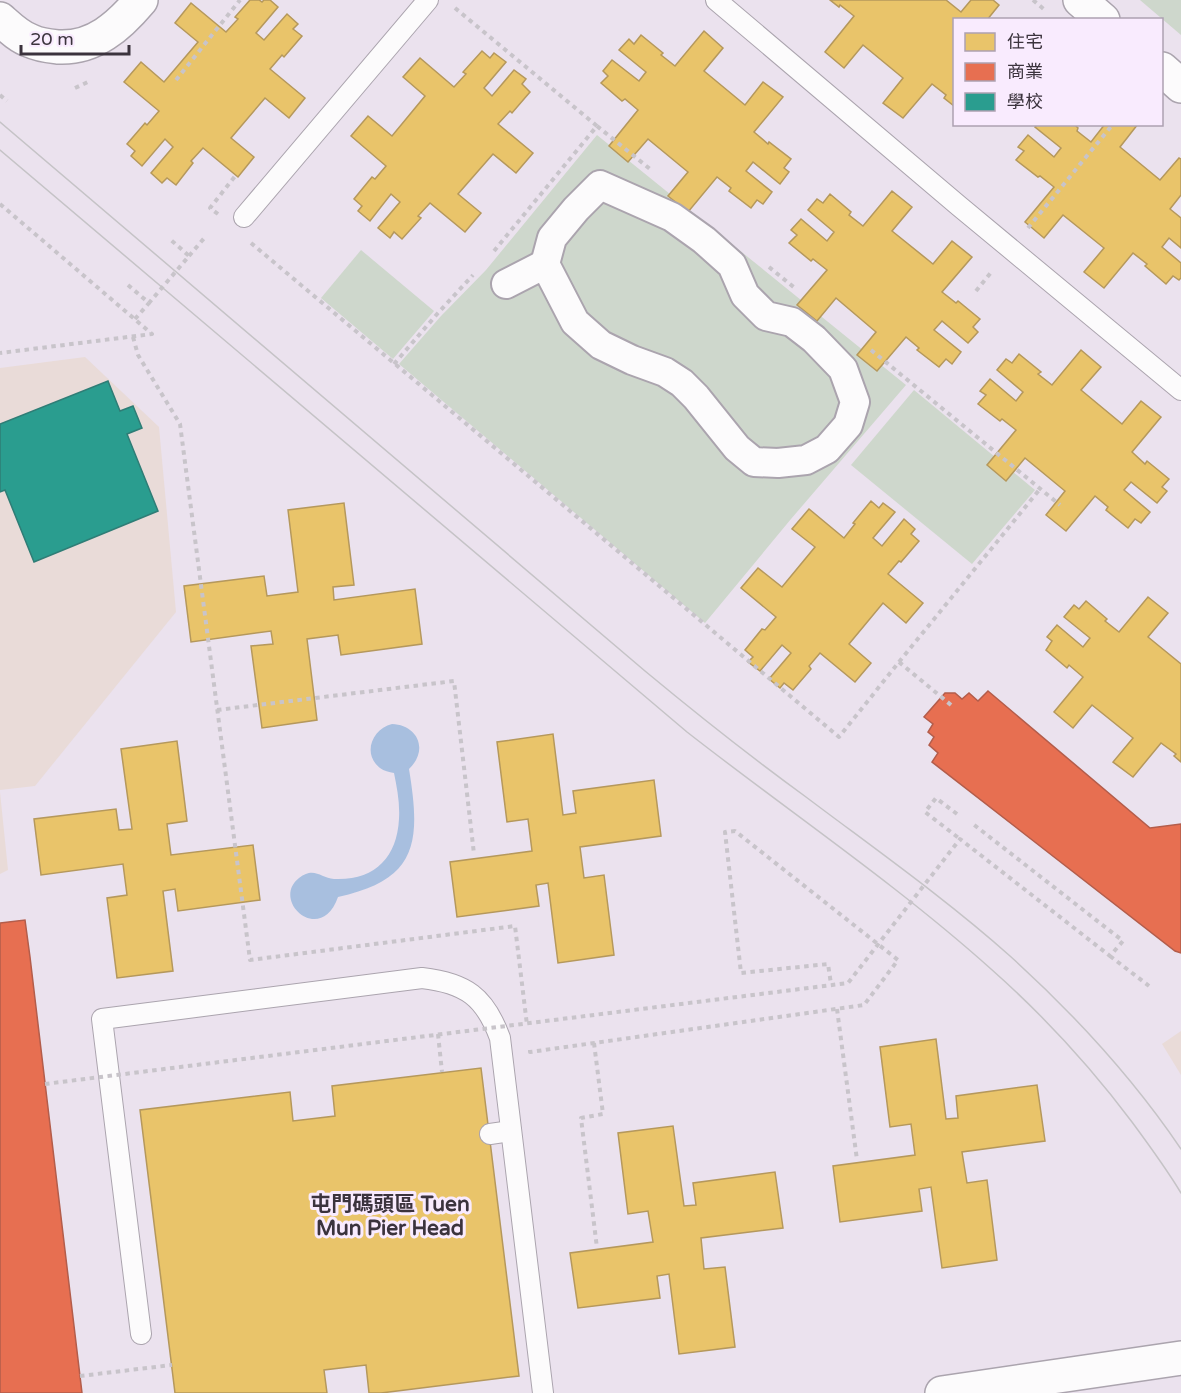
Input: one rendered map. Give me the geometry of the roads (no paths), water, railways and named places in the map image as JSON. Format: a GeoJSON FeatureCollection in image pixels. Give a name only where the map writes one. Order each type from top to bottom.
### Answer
{"type":"FeatureCollection","features":[{"type":"Feature","properties":{"kind":"street"},"geometry":{"type":"LineString","coordinates":[[0,19],[30,41],[49,46],[68,47],[90,42],[109,32],[141,0]]}},
{"type":"Feature","properties":{"kind":"street"},"geometry":{"type":"LineString","coordinates":[[1080,0],[1101,18]]}},
{"type":"Feature","properties":{"kind":"street"},"geometry":{"type":"LineString","coordinates":[[1163,71],[1181,86]]}},
{"type":"Feature","properties":{"kind":"street"},"geometry":{"type":"LineString","coordinates":[[506,284],[545,264],[552,238],[600,185],[672,217],[704,240],[732,265],[745,295],[766,316],[792,322],[814,339],[843,369],[855,402],[848,425],[827,449],[806,460],[778,463],[754,462],[737,448],[682,383],[665,372],[601,345],[574,322],[545,264]]}},
{"type":"Feature","properties":{"kind":"street"},"geometry":{"type":"LineString","coordinates":[[942,1393],[1181,1358]]}},
{"type":"Feature","properties":{"kind":"street"},"geometry":{"type":"LineString","coordinates":[[1140,1364],[1181,1374]]}},
{"type":"Feature","properties":{"kind":"street"},"geometry":{"type":"LineString","coordinates":[[1038,1378],[1083,1386],[1100,1393]]}},
{"type":"Feature","properties":{"kind":"lane"},"geometry":{"type":"LineString","coordinates":[[244,217],[428,0]]}},
{"type":"Feature","properties":{"kind":"lane"},"geometry":{"type":"LineString","coordinates":[[716,0],[1010,249],[1181,390]]}},
{"type":"Feature","properties":{"kind":"lane"},"geometry":{"type":"LineString","coordinates":[[141,1334],[102,1019],[422,978],[440,980],[472,994],[485,1007],[500,1038],[543,1393]]}},
{"type":"Feature","properties":{"kind":"lane"},"geometry":{"type":"LineString","coordinates":[[489,1134],[511,1131]]}},
{"type":"Feature","properties":{"kind":"water"},"geometry":{"type":"Polygon","coordinates":[[[392,724],[401,725],[414,734],[419,747],[415,762],[409,769],[414,817],[413,837],[408,854],[399,868],[385,880],[365,890],[338,897],[330,911],[321,918],[311,919],[294,907],[290,898],[292,887],[299,878],[309,873],[334,879],[361,876],[381,864],[394,845],[399,813],[394,773],[380,768],[371,756],[375,736],[392,724]]]}},
{"type":"Feature","properties":{"kind":"tram line"},"geometry":{"type":"LineString","coordinates":[[0,122],[645,671],[745,751],[936,894],[986,935],[1057,1000],[1101,1047],[1143,1097],[1181,1149]]}},
{"type":"Feature","properties":{"kind":"tram line"},"geometry":{"type":"LineString","coordinates":[[0,150],[687,732],[955,937],[1010,986],[1100,1081],[1145,1139],[1181,1193]]}},
{"type":"Feature","properties":{"kind":"district","name":"屯門碼頭區 Tuen Mun Pier Head"},"geometry":{"type":"Point","coordinates":[390,1216]}}]}
